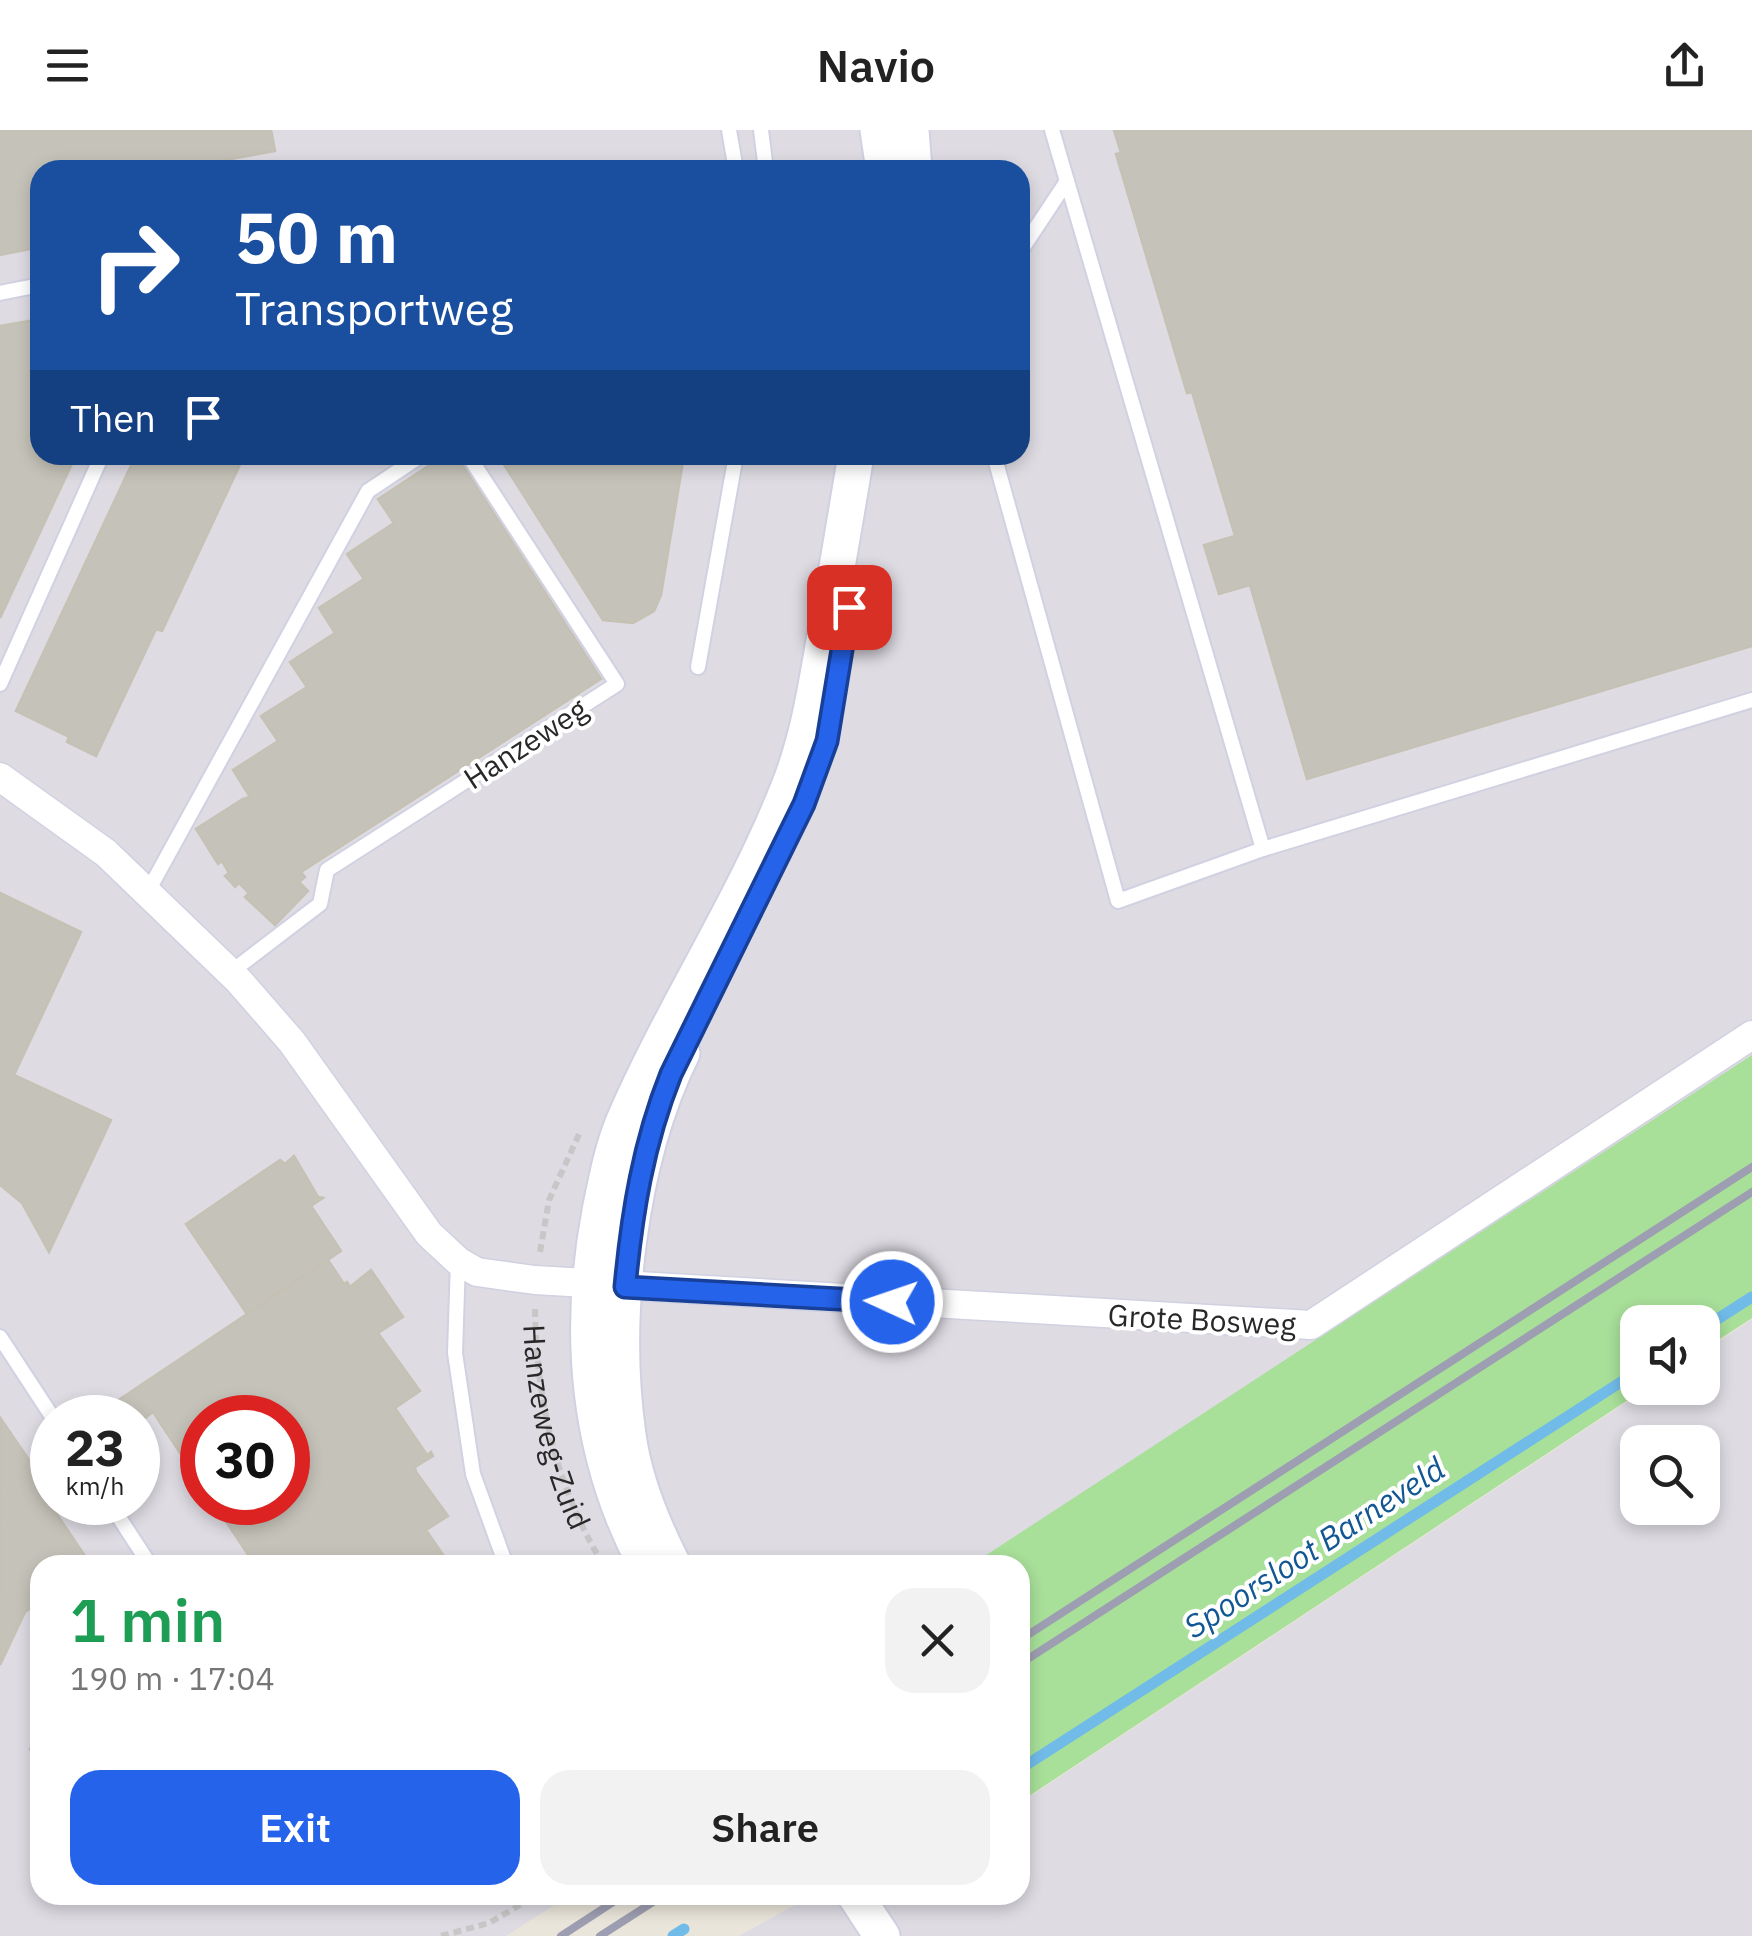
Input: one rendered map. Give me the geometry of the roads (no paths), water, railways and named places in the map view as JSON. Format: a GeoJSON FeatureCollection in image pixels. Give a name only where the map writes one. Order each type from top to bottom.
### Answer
{"type":"FeatureCollection","features":[{"type":"Feature","properties":{"kind":"street"},"geometry":{"type":"LineString","coordinates":[[878,130],[882,160]]}},
{"type":"Feature","properties":{"kind":"street"},"geometry":{"type":"LineString","coordinates":[[911,130],[913,160]]}},
{"type":"Feature","properties":{"kind":"street","name":"Hanzeweg-Zuid"},"geometry":{"type":"LineString","coordinates":[[641,1555],[621,1514],[598,1434],[589,1363],[590,1285],[605,1186],[621,1128],[674,1016],[756,860],[799,758],[815,692],[854,465]]}},
{"type":"Feature","properties":{"kind":"street","name":"Hanzeweg-Zuid"},"geometry":{"type":"LineString","coordinates":[[669,1555],[648,1507],[628,1435],[625,1287],[644,1152],[678,1060],[794,831],[827,741],[875,465]]}},
{"type":"Feature","properties":{"kind":"street"},"geometry":{"type":"LineString","coordinates":[[0,777],[106,853],[231,972],[292,1042],[429,1234],[458,1261],[477,1272],[625,1287]]}},
{"type":"Feature","properties":{"kind":"street","name":"Grote Bosweg"},"geometry":{"type":"LineString","coordinates":[[625,1287],[1311,1325],[1752,1035]]}},
{"type":"Feature","properties":{"kind":"street"},"geometry":{"type":"LineString","coordinates":[[862,1905],[882,1936]]}},
{"type":"Feature","properties":{"kind":"street"},"geometry":{"type":"LineString","coordinates":[[886,1905],[906,1936]]}},
{"type":"Feature","properties":{"kind":"lane"},"geometry":{"type":"LineString","coordinates":[[729,130],[734,160]]}},
{"type":"Feature","properties":{"kind":"lane"},"geometry":{"type":"LineString","coordinates":[[761,130],[765,160]]}},
{"type":"Feature","properties":{"kind":"lane"},"geometry":{"type":"LineString","coordinates":[[1052,130],[1263,849]]}},
{"type":"Feature","properties":{"kind":"lane"},"geometry":{"type":"LineString","coordinates":[[1030,237],[1067,180]]}},
{"type":"Feature","properties":{"kind":"lane"},"geometry":{"type":"LineString","coordinates":[[0,292],[30,287]]}},
{"type":"Feature","properties":{"kind":"lane"},"geometry":{"type":"LineString","coordinates":[[0,684],[98,465]]}},
{"type":"Feature","properties":{"kind":"lane"},"geometry":{"type":"LineString","coordinates":[[147,893],[368,491],[407,465]]}},
{"type":"Feature","properties":{"kind":"lane","name":"Hanzeweg"},"geometry":{"type":"LineString","coordinates":[[231,972],[320,904],[327,870],[616,684],[474,465]]}},
{"type":"Feature","properties":{"kind":"lane"},"geometry":{"type":"LineString","coordinates":[[698,667],[734,465]]}},
{"type":"Feature","properties":{"kind":"lane"},"geometry":{"type":"LineString","coordinates":[[997,465],[1118,901],[1263,849],[1752,700]]}},
{"type":"Feature","properties":{"kind":"lane"},"geometry":{"type":"LineString","coordinates":[[458,1261],[455,1353],[473,1474],[502,1555]]}},
{"type":"Feature","properties":{"kind":"lane"},"geometry":{"type":"LineString","coordinates":[[0,1337],[38,1395]]}},
{"type":"Feature","properties":{"kind":"lane"},"geometry":{"type":"LineString","coordinates":[[124,1525],[143,1555]]}},
{"type":"Feature","properties":{"kind":"waterway","name":"Spoorsloot Barneveld"},"geometry":{"type":"LineString","coordinates":[[1720,1317],[1752,1297]]}},
{"type":"Feature","properties":{"kind":"waterway","name":"Spoorsloot Barneveld"},"geometry":{"type":"LineString","coordinates":[[1030,1763],[1620,1383]]}},
{"type":"Feature","properties":{"kind":"waterway","name":"Spoorsloot Barneveld"},"geometry":{"type":"LineString","coordinates":[[673,1936],[684,1929]]}},
{"type":"Feature","properties":{"kind":"railway"},"geometry":{"type":"LineString","coordinates":[[1030,1634],[1752,1167]]}},
{"type":"Feature","properties":{"kind":"railway"},"geometry":{"type":"LineString","coordinates":[[1030,1658],[1752,1192]]}},
{"type":"Feature","properties":{"kind":"railway"},"geometry":{"type":"LineString","coordinates":[[561,1936],[609,1905]]}},
{"type":"Feature","properties":{"kind":"railway"},"geometry":{"type":"LineString","coordinates":[[600,1936],[648,1905]]}}]}
